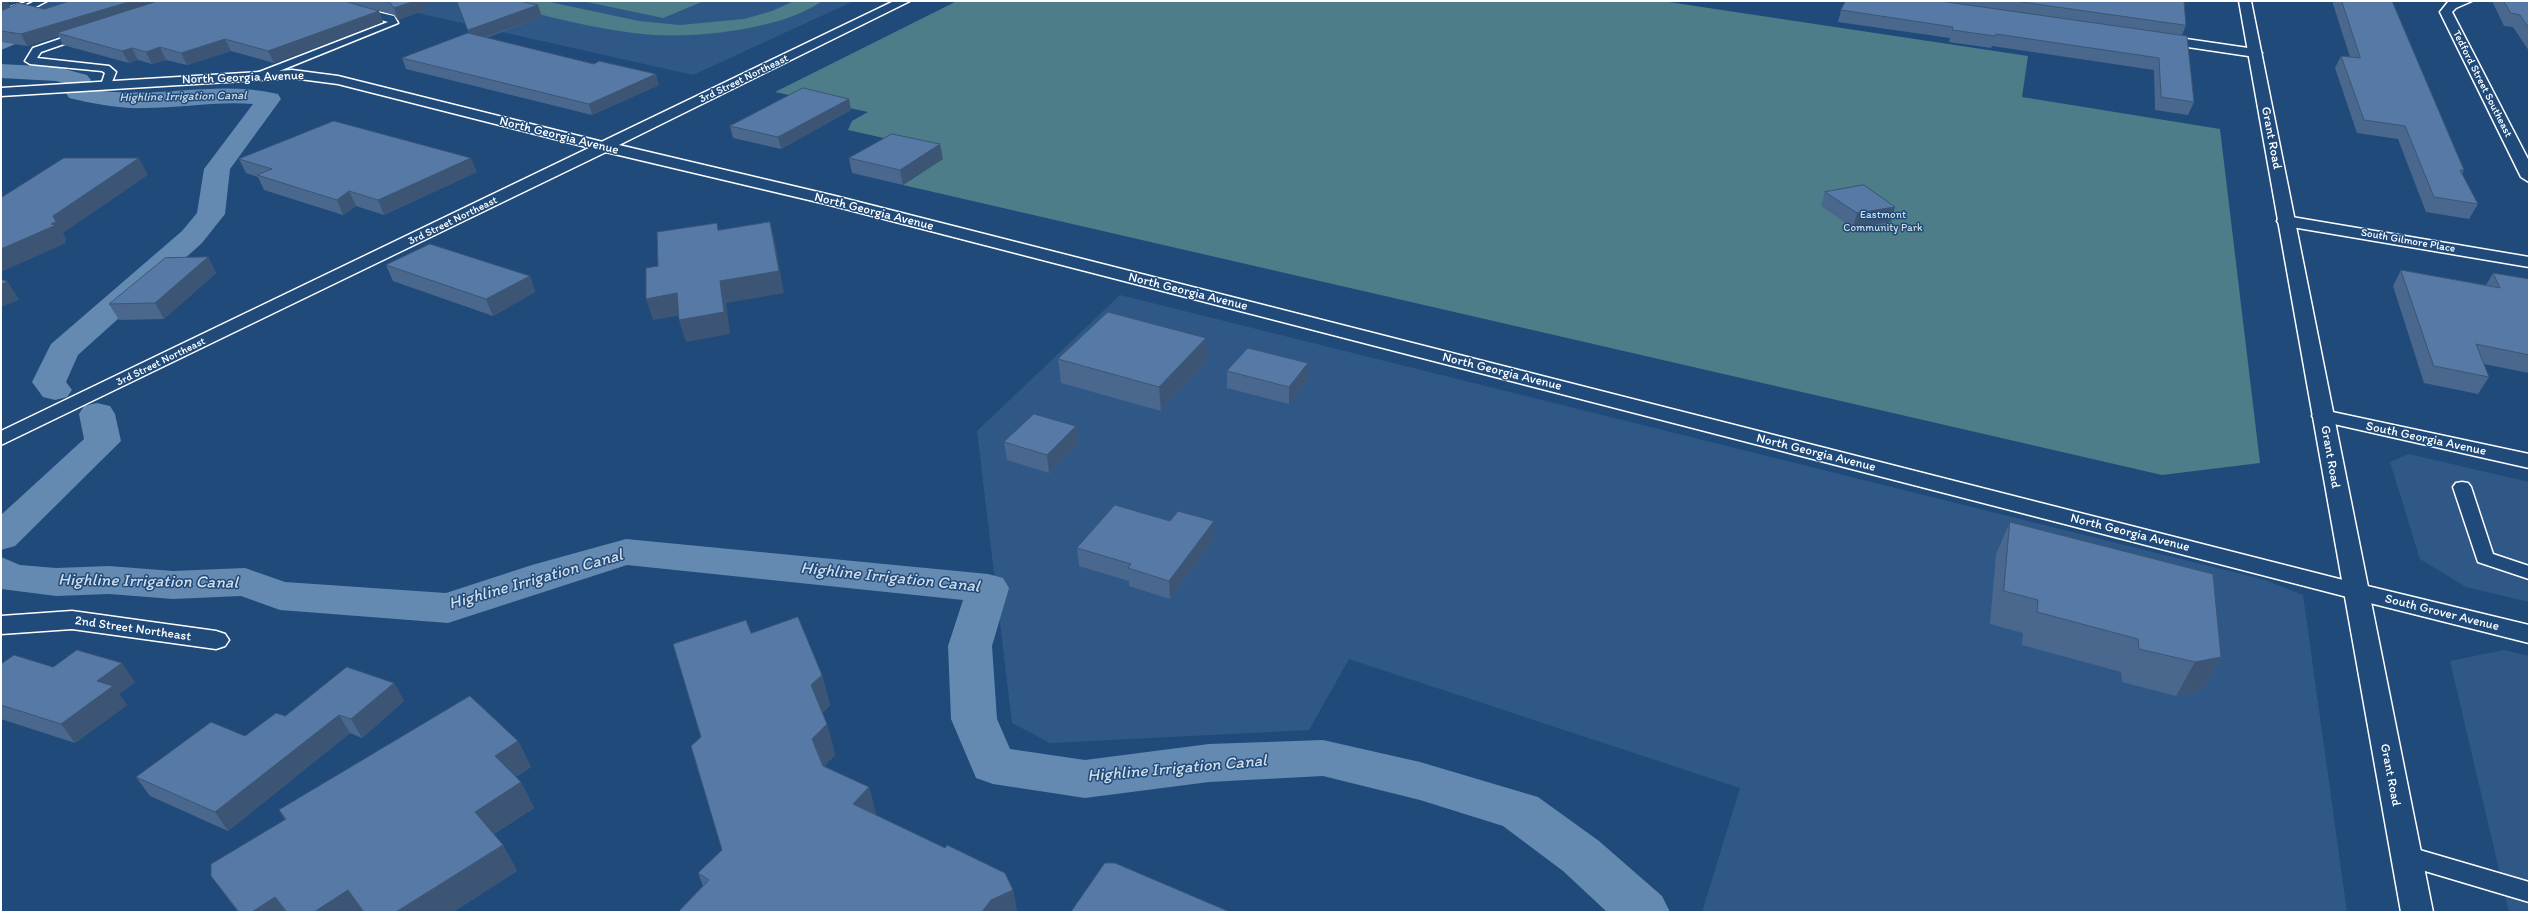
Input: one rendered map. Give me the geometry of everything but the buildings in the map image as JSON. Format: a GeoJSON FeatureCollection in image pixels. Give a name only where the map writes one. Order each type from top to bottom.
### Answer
{"type":"FeatureCollection","features":[{"type":"Feature","properties":{"kind":"street","name":"3rd Street Northeast"},"geometry":{"type":"LineString","coordinates":[[1,439],[606,147],[904,1]]}},
{"type":"Feature","properties":{"kind":"street","name":"Grant Road"},"geometry":{"type":"LineString","coordinates":[[2245,1],[2355,591],[2417,912]]}},
{"type":"Feature","properties":{"kind":"street","name":"Tedford Street Southeast"},"geometry":{"type":"LineString","coordinates":[[2466,1],[2452,5],[2446,12],[2529,177]]}},
{"type":"Feature","properties":{"kind":"street"},"geometry":{"type":"LineString","coordinates":[[2145,38],[2255,53]]}},
{"type":"Feature","properties":{"kind":"street","name":"North Georgia Avenue"},"geometry":{"type":"LineString","coordinates":[[6,92],[292,74],[338,80],[606,147],[829,200],[2355,591]]}},
{"type":"Feature","properties":{"kind":"street","name":"South Gilmore Place"},"geometry":{"type":"LineString","coordinates":[[2286,221],[2529,262]]}},
{"type":"Feature","properties":{"kind":"street","name":"South Georgia Avenue"},"geometry":{"type":"LineString","coordinates":[[2323,416],[2529,461]]}},
{"type":"Feature","properties":{"kind":"street","name":"South Grover Avenue"},"geometry":{"type":"LineString","coordinates":[[2355,591],[2529,634]]}},
{"type":"Feature","properties":{"kind":"street","name":"2nd Street Northeast"},"geometry":{"type":"LineString","coordinates":[[1,625],[72,620],[216,640]]}},
{"type":"Feature","properties":{"kind":"lane"},"geometry":{"type":"LineString","coordinates":[[1,6],[18,1]]}},
{"type":"Feature","properties":{"kind":"lane"},"geometry":{"type":"LineString","coordinates":[[1,22],[42,1]]}},
{"type":"Feature","properties":{"kind":"lane"},"geometry":{"type":"LineString","coordinates":[[258,76],[393,23],[391,18],[318,1]]}},
{"type":"Feature","properties":{"kind":"lane"},"geometry":{"type":"LineString","coordinates":[[91,31],[53,43],[37,50],[30,61],[105,68],[111,72],[106,85]]}},
{"type":"Feature","properties":{"kind":"lane"},"geometry":{"type":"LineString","coordinates":[[2462,487],[2485,558],[2529,573]]}},
{"type":"Feature","properties":{"kind":"lane"},"geometry":{"type":"LineString","coordinates":[[2406,856],[2529,892]]}},
{"type":"Feature","properties":{"kind":"shaded area"},"geometry":{"type":"Polygon","coordinates":[[[1,1],[69,1],[1,31],[1,1]]]}},
{"type":"Feature","properties":{"kind":"shaded area"},"geometry":{"type":"Polygon","coordinates":[[[364,1],[854,1],[693,75],[364,1]]]}},
{"type":"Feature","properties":{"kind":"shaded area"},"geometry":{"type":"Polygon","coordinates":[[[1120,295],[2265,580],[2303,595],[2347,912],[1702,912],[1740,788],[1349,659],[1309,730],[1050,743],[1012,723],[977,431],[1120,295]]]}},
{"type":"Feature","properties":{"kind":"shaded area"},"geometry":{"type":"Polygon","coordinates":[[[2409,454],[2529,482],[2529,602],[2466,587],[2420,559],[2390,462],[2409,454]]]}},
{"type":"Feature","properties":{"kind":"shaded area"},"geometry":{"type":"Polygon","coordinates":[[[2504,650],[2529,656],[2529,912],[2509,912],[2450,661],[2504,650]]]}},
{"type":"Feature","properties":{"kind":"green space"},"geometry":{"type":"Polygon","coordinates":[[[485,1],[545,1],[639,21],[680,25],[744,19],[772,11],[794,1],[822,1],[796,15],[768,24],[749,28],[691,35],[648,35],[578,23],[485,1]]]}},
{"type":"Feature","properties":{"kind":"green space"},"geometry":{"type":"Polygon","coordinates":[[[582,1],[704,1],[663,18],[582,1]]]}},
{"type":"Feature","properties":{"kind":"green space","name":"Eastmont Community Park"},"geometry":{"type":"Polygon","coordinates":[[[957,1],[1662,1],[2028,56],[2022,97],[2220,129],[2260,463],[2162,475],[903,185],[942,159],[910,144],[848,130],[852,121],[868,112],[775,92],[957,1]]]}},
{"type":"Feature","properties":{"kind":"waterway","name":"Highline Irrigation Canal"},"geometry":{"type":"LineString","coordinates":[[1,43],[37,26],[102,1]]}},
{"type":"Feature","properties":{"kind":"waterway","name":"Highline Irrigation Canal"},"geometry":{"type":"LineString","coordinates":[[1,71],[57,74],[79,80]]}},
{"type":"Feature","properties":{"kind":"waterway","name":"Highline Irrigation Canal"},"geometry":{"type":"LineString","coordinates":[[55,390],[49,382],[63,351],[192,237],[211,214],[217,169],[269,99],[216,96],[127,101],[78,93]]}},
{"type":"Feature","properties":{"kind":"waterway","name":"Highline Irrigation Canal"},"geometry":{"type":"LineString","coordinates":[[1,537],[103,441],[97,414]]}},
{"type":"Feature","properties":{"kind":"waterway","name":"Highline Irrigation Canal"},"geometry":{"type":"LineString","coordinates":[[1,571],[10,578],[56,582],[109,580],[173,585],[245,582],[280,596],[448,608],[547,575],[626,552],[988,588],[970,646],[974,719],[993,765],[1085,779],[1209,763],[1323,758],[1420,781],[1520,811],[1581,856],[1643,912]]}}]}
